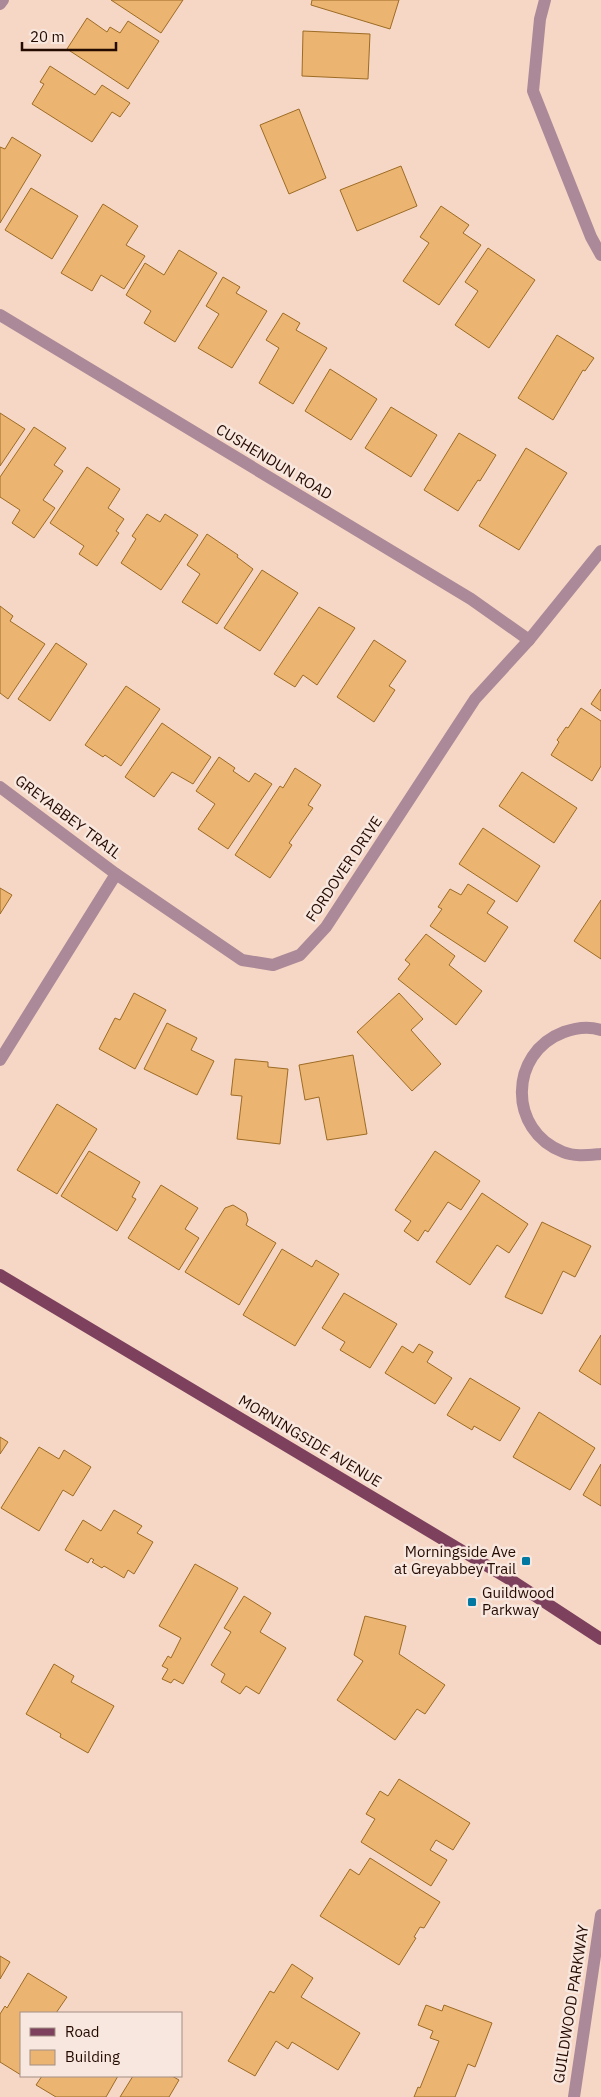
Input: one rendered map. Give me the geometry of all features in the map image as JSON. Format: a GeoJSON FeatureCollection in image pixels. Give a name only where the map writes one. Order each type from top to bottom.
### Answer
{"type":"FeatureCollection","features":[{"type":"Feature","properties":{"kind":"main road","name":"MORNINGSIDE AVENUE"},"geometry":{"type":"LineString","coordinates":[[0,1275],[511,1580],[601,1639]]}},
{"type":"Feature","properties":{"kind":"street"},"geometry":{"type":"LineString","coordinates":[[0,4],[3,0]]}},
{"type":"Feature","properties":{"kind":"street"},"geometry":{"type":"LineString","coordinates":[[545,0],[540,19],[533,91],[591,238],[601,255]]}},
{"type":"Feature","properties":{"kind":"street","name":"CUSHENDUN ROAD"},"geometry":{"type":"LineString","coordinates":[[0,315],[462,594],[529,640]]}},
{"type":"Feature","properties":{"kind":"street","name":"FORDOVER DRIVE"},"geometry":{"type":"LineString","coordinates":[[116,874],[242,960],[273,965],[300,955],[326,927],[475,698],[529,640],[601,551]]}},
{"type":"Feature","properties":{"kind":"street","name":"GREYABBEY TRAIL"},"geometry":{"type":"LineString","coordinates":[[0,787],[116,874]]}},
{"type":"Feature","properties":{"kind":"street"},"geometry":{"type":"LineString","coordinates":[[0,1060],[116,874]]}},
{"type":"Feature","properties":{"kind":"street"},"geometry":{"type":"LineString","coordinates":[[601,1030],[574,1028],[553,1036],[536,1051],[525,1070],[521,1090],[524,1110],[532,1128],[546,1143],[564,1153],[584,1156],[601,1154]]}},
{"type":"Feature","properties":{"kind":"street","name":"GUILDWOOD PARKWAY"},"geometry":{"type":"LineString","coordinates":[[574,2097],[601,1916]]}},
{"type":"Feature","properties":{"kind":"building"},"geometry":{"type":"Polygon","coordinates":[[[111,0],[183,0],[161,33],[111,0]]]}},
{"type":"Feature","properties":{"kind":"building"},"geometry":{"type":"Polygon","coordinates":[[[312,0],[399,0],[390,29],[311,5],[312,0]]]}},
{"type":"Feature","properties":{"kind":"building"},"geometry":{"type":"Polygon","coordinates":[[[87,18],[107,32],[110,27],[120,33],[128,21],[159,41],[128,89],[67,49],[87,18]]]}},
{"type":"Feature","properties":{"kind":"building"},"geometry":{"type":"Polygon","coordinates":[[[303,31],[370,34],[368,79],[302,76],[303,31]]]}},
{"type":"Feature","properties":{"kind":"building"},"geometry":{"type":"Polygon","coordinates":[[[50,66],[95,95],[102,85],[130,103],[120,117],[112,112],[92,142],[32,104],[44,84],[40,82],[50,66]]]}},
{"type":"Feature","properties":{"kind":"building"},"geometry":{"type":"Polygon","coordinates":[[[299,109],[326,178],[289,194],[260,125],[299,109]]]}},
{"type":"Feature","properties":{"kind":"building"},"geometry":{"type":"Polygon","coordinates":[[[12,137],[41,155],[0,223],[0,147],[5,149],[12,137]]]}},
{"type":"Feature","properties":{"kind":"building"},"geometry":{"type":"Polygon","coordinates":[[[401,166],[417,206],[357,231],[340,190],[401,166]]]}},
{"type":"Feature","properties":{"kind":"building"},"geometry":{"type":"Polygon","coordinates":[[[31,188],[78,216],[52,259],[5,230],[31,188]]]}},
{"type":"Feature","properties":{"kind":"building"},"geometry":{"type":"Polygon","coordinates":[[[103,204],[138,226],[126,245],[145,256],[124,289],[101,275],[92,291],[61,273],[103,204]]]}},
{"type":"Feature","properties":{"kind":"building"},"geometry":{"type":"Polygon","coordinates":[[[441,206],[469,225],[463,233],[481,245],[439,305],[403,281],[429,243],[420,237],[441,206]]]}},
{"type":"Feature","properties":{"kind":"building"},"geometry":{"type":"Polygon","coordinates":[[[488,248],[535,280],[489,348],[455,325],[478,291],[465,282],[488,248]]]}},
{"type":"Feature","properties":{"kind":"building"},"geometry":{"type":"Polygon","coordinates":[[[179,250],[217,273],[175,342],[144,323],[151,311],[126,295],[145,263],[164,275],[179,250]]]}},
{"type":"Feature","properties":{"kind":"building"},"geometry":{"type":"Polygon","coordinates":[[[223,277],[240,287],[236,293],[267,311],[232,368],[198,348],[219,314],[206,306],[223,277]]]}},
{"type":"Feature","properties":{"kind":"building"},"geometry":{"type":"Polygon","coordinates":[[[283,313],[300,323],[296,330],[327,348],[293,404],[259,383],[279,348],[266,340],[283,313]]]}},
{"type":"Feature","properties":{"kind":"building"},"geometry":{"type":"Polygon","coordinates":[[[557,335],[594,358],[585,371],[583,370],[553,420],[518,398],[557,335]]]}},
{"type":"Feature","properties":{"kind":"building"},"geometry":{"type":"Polygon","coordinates":[[[330,369],[377,399],[351,440],[305,411],[330,369]]]}},
{"type":"Feature","properties":{"kind":"building"},"geometry":{"type":"Polygon","coordinates":[[[391,407],[437,435],[411,477],[365,448],[391,407]]]}},
{"type":"Feature","properties":{"kind":"building"},"geometry":{"type":"Polygon","coordinates":[[[0,413],[25,429],[0,466],[0,413]]]}},
{"type":"Feature","properties":{"kind":"building"},"geometry":{"type":"Polygon","coordinates":[[[34,427],[66,448],[54,465],[63,471],[43,500],[55,508],[34,538],[12,523],[20,510],[0,497],[0,477],[34,427]]]}},
{"type":"Feature","properties":{"kind":"building"},"geometry":{"type":"Polygon","coordinates":[[[459,433],[496,455],[458,511],[424,490],[459,433]]]}},
{"type":"Feature","properties":{"kind":"building"},"geometry":{"type":"Polygon","coordinates":[[[526,448],[567,473],[519,550],[479,526],[526,448]]]}},
{"type":"Feature","properties":{"kind":"building"},"geometry":{"type":"Polygon","coordinates":[[[87,467],[120,489],[108,508],[124,519],[116,531],[119,533],[97,566],[79,554],[84,546],[50,523],[87,467]]]}},
{"type":"Feature","properties":{"kind":"building"},"geometry":{"type":"Polygon","coordinates":[[[147,514],[160,522],[165,514],[198,535],[161,590],[121,563],[136,539],[132,536],[147,514]]]}},
{"type":"Feature","properties":{"kind":"building"},"geometry":{"type":"Polygon","coordinates":[[[207,534],[238,555],[237,557],[253,569],[217,624],[182,602],[200,574],[187,565],[207,534]]]}},
{"type":"Feature","properties":{"kind":"building"},"geometry":{"type":"Polygon","coordinates":[[[262,570],[298,593],[260,651],[224,628],[262,570]]]}},
{"type":"Feature","properties":{"kind":"building"},"geometry":{"type":"Polygon","coordinates":[[[0,606],[13,616],[10,621],[45,644],[8,699],[0,693],[0,606]]]}},
{"type":"Feature","properties":{"kind":"building"},"geometry":{"type":"Polygon","coordinates":[[[319,607],[355,628],[317,685],[303,675],[295,687],[274,674],[319,607]]]}},
{"type":"Feature","properties":{"kind":"building"},"geometry":{"type":"Polygon","coordinates":[[[374,640],[406,661],[389,686],[395,690],[374,722],[337,697],[374,640]]]}},
{"type":"Feature","properties":{"kind":"building"},"geometry":{"type":"Polygon","coordinates":[[[56,643],[87,664],[50,721],[18,699],[56,643]]]}},
{"type":"Feature","properties":{"kind":"building"},"geometry":{"type":"Polygon","coordinates":[[[126,686],[160,709],[121,766],[85,745],[126,686]]]}},
{"type":"Feature","properties":{"kind":"building"},"geometry":{"type":"Polygon","coordinates":[[[601,689],[601,711],[591,704],[601,689]]]}},
{"type":"Feature","properties":{"kind":"building"},"geometry":{"type":"Polygon","coordinates":[[[581,708],[601,721],[601,766],[592,781],[551,755],[559,742],[557,740],[566,727],[568,728],[581,708]]]}},
{"type":"Feature","properties":{"kind":"building"},"geometry":{"type":"Polygon","coordinates":[[[162,723],[211,757],[193,784],[172,772],[154,797],[125,777],[162,723]]]}},
{"type":"Feature","properties":{"kind":"building"},"geometry":{"type":"Polygon","coordinates":[[[219,757],[235,768],[233,771],[249,782],[255,773],[272,784],[228,849],[198,829],[215,804],[196,791],[219,757]]]}},
{"type":"Feature","properties":{"kind":"building"},"geometry":{"type":"Polygon","coordinates":[[[295,768],[321,785],[308,805],[313,808],[289,843],[292,845],[270,878],[235,855],[280,786],[283,788],[295,768]]]}},
{"type":"Feature","properties":{"kind":"building"},"geometry":{"type":"Polygon","coordinates":[[[522,772],[577,808],[554,843],[499,806],[522,772]]]}},
{"type":"Feature","properties":{"kind":"building"},"geometry":{"type":"Polygon","coordinates":[[[483,828],[540,866],[517,902],[459,864],[483,828]]]}},
{"type":"Feature","properties":{"kind":"building"},"geometry":{"type":"Polygon","coordinates":[[[468,884],[495,901],[487,913],[508,927],[485,962],[430,926],[442,909],[438,907],[450,889],[461,895],[468,884]]]}},
{"type":"Feature","properties":{"kind":"building"},"geometry":{"type":"Polygon","coordinates":[[[0,888],[12,895],[0,914],[0,888]]]}},
{"type":"Feature","properties":{"kind":"building"},"geometry":{"type":"Polygon","coordinates":[[[601,900],[601,959],[574,941],[601,900]]]}},
{"type":"Feature","properties":{"kind":"building"},"geometry":{"type":"Polygon","coordinates":[[[426,934],[455,956],[449,965],[482,991],[456,1025],[398,979],[410,964],[405,960],[426,934]]]}},
{"type":"Feature","properties":{"kind":"building"},"geometry":{"type":"Polygon","coordinates":[[[134,993],[166,1010],[135,1069],[99,1049],[115,1018],[120,1020],[134,993]]]}},
{"type":"Feature","properties":{"kind":"building"},"geometry":{"type":"Polygon","coordinates":[[[399,993],[423,1019],[411,1030],[441,1064],[412,1091],[357,1032],[399,993]]]}},
{"type":"Feature","properties":{"kind":"building"},"geometry":{"type":"Polygon","coordinates":[[[167,1023],[197,1038],[191,1050],[214,1061],[197,1095],[144,1069],[167,1023]]]}},
{"type":"Feature","properties":{"kind":"building"},"geometry":{"type":"Polygon","coordinates":[[[353,1055],[367,1134],[327,1140],[319,1097],[305,1100],[299,1065],[353,1055]]]}},
{"type":"Feature","properties":{"kind":"building"},"geometry":{"type":"Polygon","coordinates":[[[235,1059],[268,1062],[268,1067],[288,1069],[280,1144],[237,1139],[242,1096],[231,1095],[235,1059]]]}},
{"type":"Feature","properties":{"kind":"building"},"geometry":{"type":"Polygon","coordinates":[[[57,1104],[97,1129],[57,1194],[17,1170],[57,1104]]]}},
{"type":"Feature","properties":{"kind":"building"},"geometry":{"type":"Polygon","coordinates":[[[89,1151],[140,1182],[132,1197],[136,1199],[117,1231],[61,1196],[89,1151]]]}},
{"type":"Feature","properties":{"kind":"building"},"geometry":{"type":"Polygon","coordinates":[[[435,1151],[480,1181],[461,1210],[448,1202],[428,1232],[425,1230],[418,1241],[404,1231],[411,1221],[395,1210],[435,1151]]]}},
{"type":"Feature","properties":{"kind":"building"},"geometry":{"type":"Polygon","coordinates":[[[161,1185],[198,1208],[185,1229],[199,1238],[179,1270],[128,1238],[161,1185]]]}},
{"type":"Feature","properties":{"kind":"building"},"geometry":{"type":"Polygon","coordinates":[[[482,1193],[528,1224],[509,1253],[497,1245],[470,1285],[436,1262],[482,1193]]]}},
{"type":"Feature","properties":{"kind":"building"},"geometry":{"type":"Polygon","coordinates":[[[233,1205],[246,1213],[248,1220],[246,1225],[276,1243],[239,1305],[185,1272],[225,1208],[233,1205]]]}},
{"type":"Feature","properties":{"kind":"building"},"geometry":{"type":"Polygon","coordinates":[[[542,1222],[591,1246],[575,1277],[563,1271],[542,1314],[505,1297],[542,1222]]]}},
{"type":"Feature","properties":{"kind":"building"},"geometry":{"type":"Polygon","coordinates":[[[282,1249],[312,1267],[316,1260],[339,1274],[295,1346],[243,1315],[282,1249]]]}},
{"type":"Feature","properties":{"kind":"building"},"geometry":{"type":"Polygon","coordinates":[[[344,1293],[397,1324],[370,1368],[340,1350],[345,1342],[322,1328],[344,1293]]]}},
{"type":"Feature","properties":{"kind":"building"},"geometry":{"type":"Polygon","coordinates":[[[601,1335],[601,1385],[579,1371],[601,1335]]]}},
{"type":"Feature","properties":{"kind":"building"},"geometry":{"type":"Polygon","coordinates":[[[419,1344],[433,1352],[427,1362],[452,1378],[435,1404],[385,1373],[402,1346],[413,1353],[419,1344]]]}},
{"type":"Feature","properties":{"kind":"building"},"geometry":{"type":"Polygon","coordinates":[[[470,1378],[520,1408],[500,1441],[474,1426],[472,1430],[447,1415],[470,1378]]]}},
{"type":"Feature","properties":{"kind":"building"},"geometry":{"type":"Polygon","coordinates":[[[539,1412],[595,1448],[570,1490],[513,1457],[539,1412]]]}},
{"type":"Feature","properties":{"kind":"building"},"geometry":{"type":"Polygon","coordinates":[[[0,1437],[8,1442],[0,1454],[0,1437]]]}},
{"type":"Feature","properties":{"kind":"building"},"geometry":{"type":"Polygon","coordinates":[[[39,1447],[59,1459],[64,1450],[91,1467],[73,1496],[63,1490],[39,1531],[1,1508],[39,1447]]]}},
{"type":"Feature","properties":{"kind":"building"},"geometry":{"type":"Polygon","coordinates":[[[601,1464],[601,1506],[583,1495],[601,1464]]]}},
{"type":"Feature","properties":{"kind":"building"},"geometry":{"type":"Polygon","coordinates":[[[114,1510],[142,1526],[137,1533],[153,1542],[134,1574],[128,1570],[124,1578],[104,1566],[102,1568],[92,1562],[94,1560],[91,1558],[88,1563],[65,1550],[83,1520],[101,1531],[114,1510]]]}},
{"type":"Feature","properties":{"kind":"building"},"geometry":{"type":"Polygon","coordinates":[[[195,1564],[238,1588],[183,1684],[174,1679],[171,1683],[162,1679],[168,1669],[162,1666],[168,1656],[171,1658],[181,1638],[159,1626],[195,1564]]]}},
{"type":"Feature","properties":{"kind":"building"},"geometry":{"type":"Polygon","coordinates":[[[244,1596],[271,1613],[260,1632],[286,1648],[259,1694],[246,1686],[240,1694],[221,1682],[225,1674],[211,1665],[231,1632],[224,1628],[244,1596]]]}},
{"type":"Feature","properties":{"kind":"building"},"geometry":{"type":"Polygon","coordinates":[[[365,1616],[406,1626],[399,1654],[445,1685],[425,1714],[417,1709],[395,1740],[337,1700],[363,1661],[354,1655],[365,1616]]]}},
{"type":"Feature","properties":{"kind":"building"},"geometry":{"type":"Polygon","coordinates":[[[54,1664],[74,1676],[71,1682],[114,1706],[88,1753],[60,1737],[61,1734],[26,1714],[54,1664]]]}},
{"type":"Feature","properties":{"kind":"building"},"geometry":{"type":"Polygon","coordinates":[[[399,1779],[470,1823],[453,1850],[436,1840],[430,1850],[447,1860],[431,1886],[361,1842],[375,1819],[366,1814],[380,1791],[388,1796],[399,1779]]]}},
{"type":"Feature","properties":{"kind":"building"},"geometry":{"type":"Polygon","coordinates":[[[370,1858],[440,1902],[424,1928],[420,1927],[414,1937],[416,1938],[399,1965],[320,1916],[350,1869],[359,1875],[370,1858]]]}},
{"type":"Feature","properties":{"kind":"building"},"geometry":{"type":"Polygon","coordinates":[[[0,1956],[10,1962],[0,1979],[0,1956]]]}},
{"type":"Feature","properties":{"kind":"building"},"geometry":{"type":"Polygon","coordinates":[[[292,1964],[313,1978],[301,1997],[360,2033],[338,2070],[292,2042],[288,2049],[276,2041],[255,2076],[228,2061],[270,1991],[274,1993],[292,1964]]]}},
{"type":"Feature","properties":{"kind":"building"},"geometry":{"type":"Polygon","coordinates":[[[28,1973],[67,1997],[57,2012],[20,2012],[20,2074],[0,2062],[0,2014],[5,2006],[7,2008],[28,1973]]]}},
{"type":"Feature","properties":{"kind":"building"},"geometry":{"type":"Polygon","coordinates":[[[426,2005],[442,2011],[444,2005],[492,2023],[475,2067],[468,2064],[455,2097],[414,2097],[418,2087],[420,2088],[439,2041],[430,2038],[433,2031],[418,2025],[426,2005]]]}},
{"type":"Feature","properties":{"kind":"building"},"geometry":{"type":"Polygon","coordinates":[[[41,2077],[117,2077],[106,2097],[56,2097],[36,2085],[41,2077]]]}},
{"type":"Feature","properties":{"kind":"building"},"geometry":{"type":"Polygon","coordinates":[[[132,2077],[174,2077],[179,2080],[169,2097],[120,2097],[132,2077]]]}},
{"type":"Feature","properties":{"kind":"place","name":"Morningside Ave at Greyabbey Trail"},"geometry":{"type":"Point","coordinates":[526,1561]}},
{"type":"Feature","properties":{"kind":"place","name":"Guildwood Parkway"},"geometry":{"type":"Point","coordinates":[472,1602]}}]}
